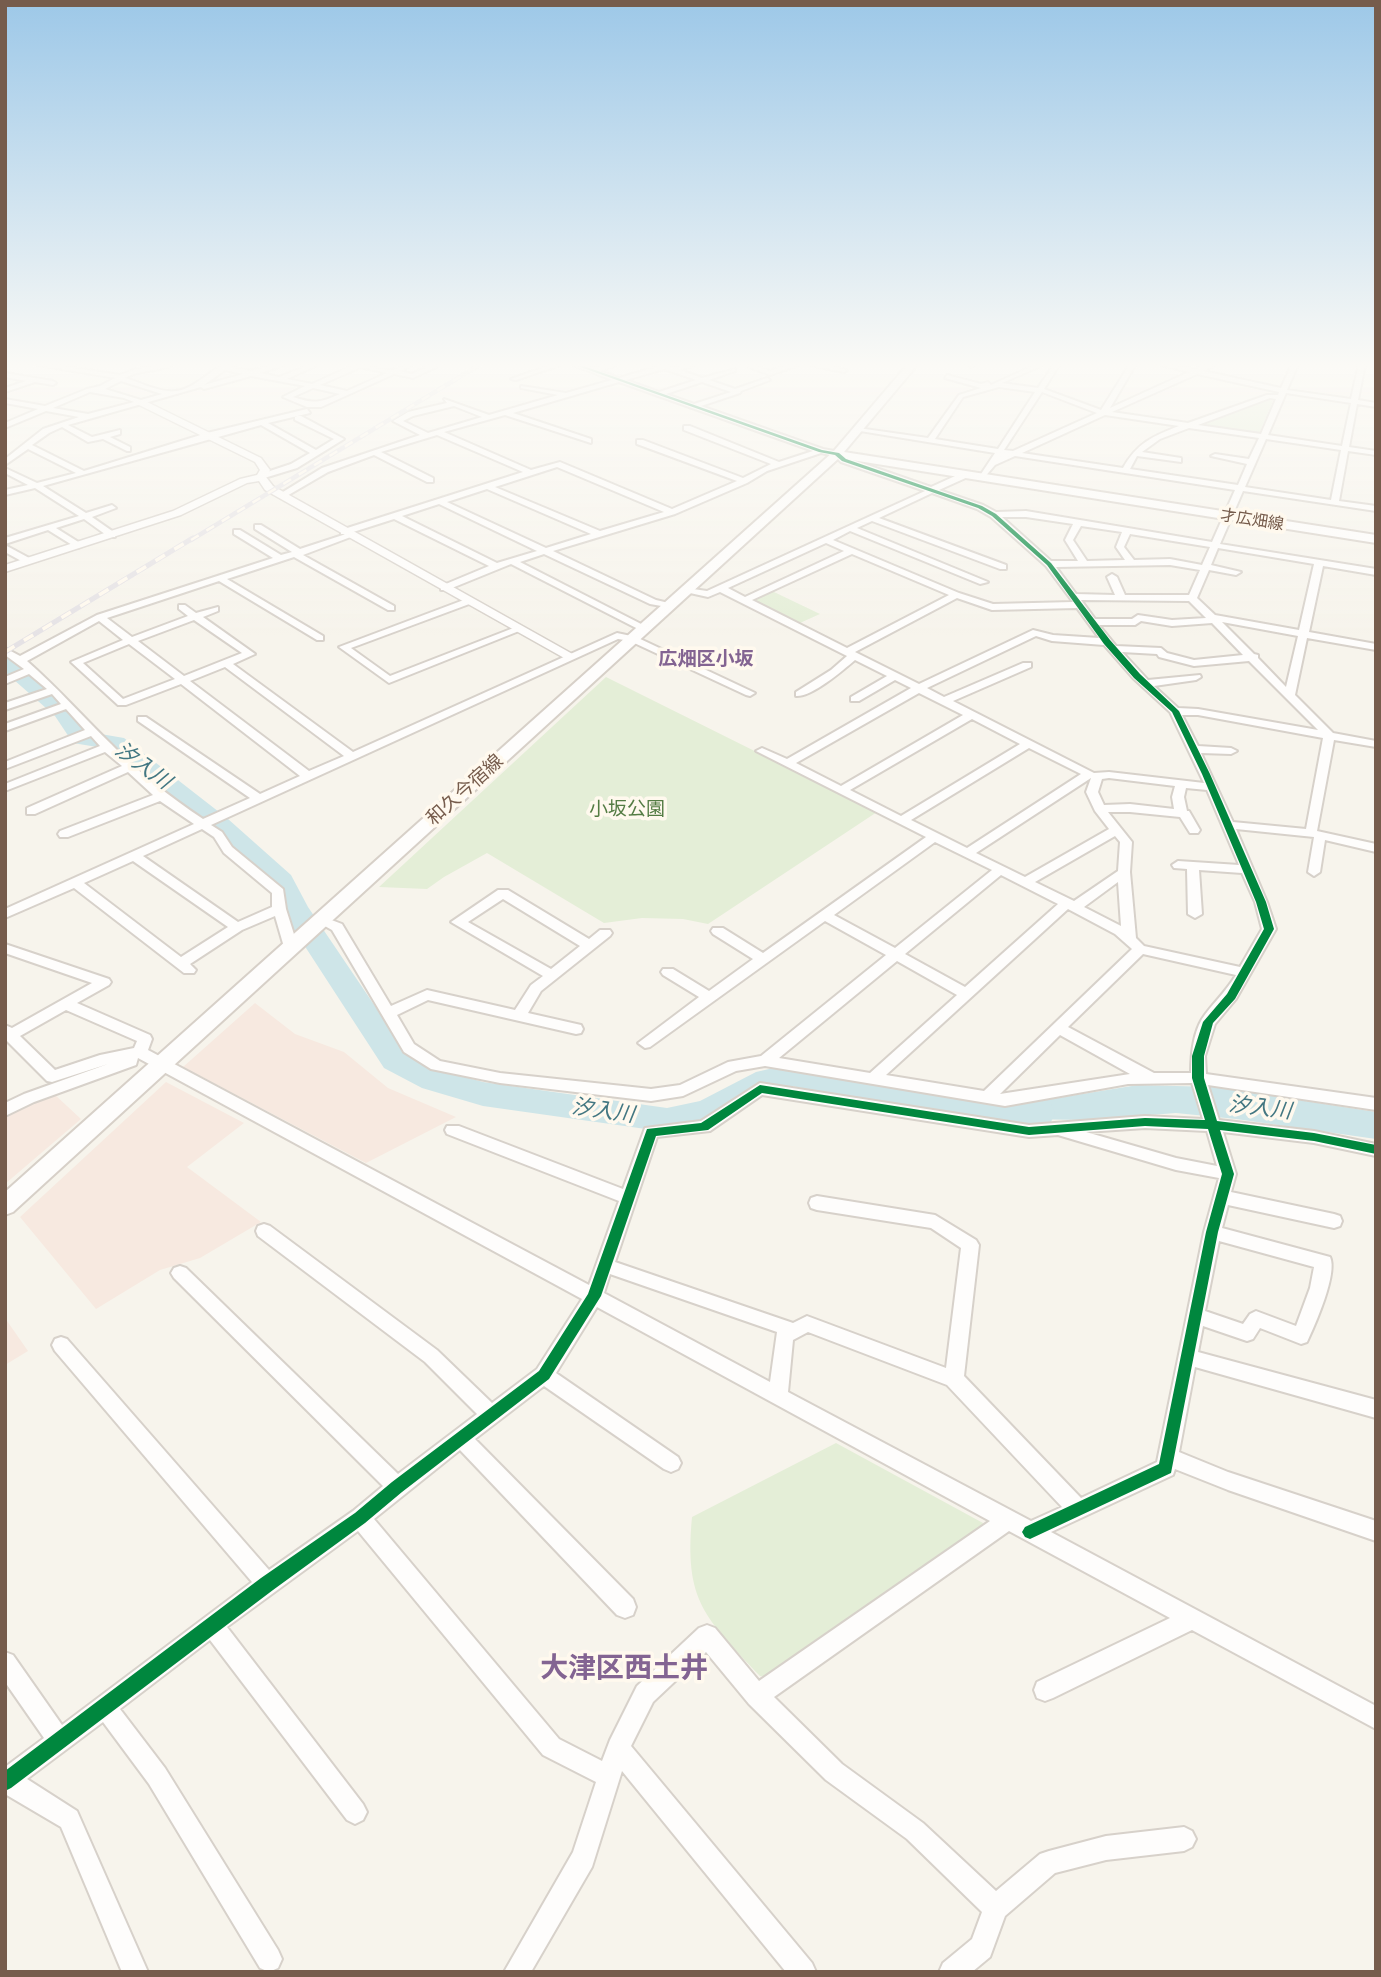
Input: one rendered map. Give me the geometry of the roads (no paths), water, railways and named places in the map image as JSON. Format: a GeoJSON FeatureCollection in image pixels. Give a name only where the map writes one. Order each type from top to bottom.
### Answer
{"type":"FeatureCollection","features":[{"type":"Feature","properties":{"kind":"main road","name":"和久今宿線"},"geometry":{"type":"LineString","coordinates":[[5,1206],[150,1057],[295,943],[835,456]]}},
{"type":"Feature","properties":{"kind":"main road","name":"才広畑線"},"geometry":{"type":"LineString","coordinates":[[852,456],[1376,539]]}},
{"type":"Feature","properties":{"kind":"street"},"geometry":{"type":"LineString","coordinates":[[48,456],[83,474]]}},
{"type":"Feature","properties":{"kind":"street"},"geometry":{"type":"LineString","coordinates":[[5,493],[141,456]]}},
{"type":"Feature","properties":{"kind":"street"},"geometry":{"type":"LineString","coordinates":[[250,456],[264,464],[265,470],[261,477]]}},
{"type":"Feature","properties":{"kind":"street"},"geometry":{"type":"LineString","coordinates":[[5,569],[177,513],[244,481],[286,470],[310,456]]}},
{"type":"Feature","properties":{"kind":"street"},"geometry":{"type":"LineString","coordinates":[[282,495],[325,470],[362,456]]}},
{"type":"Feature","properties":{"kind":"street"},"geometry":{"type":"LineString","coordinates":[[383,456],[430,480]]}},
{"type":"Feature","properties":{"kind":"street"},"geometry":{"type":"LineString","coordinates":[[495,456],[533,472]]}},
{"type":"Feature","properties":{"kind":"street"},"geometry":{"type":"LineString","coordinates":[[678,456],[744,481]]}},
{"type":"Feature","properties":{"kind":"street"},"geometry":{"type":"LineString","coordinates":[[758,456],[778,464]]}},
{"type":"Feature","properties":{"kind":"street"},"geometry":{"type":"LineString","coordinates":[[444,588],[496,566],[672,512],[778,464],[804,456]]}},
{"type":"Feature","properties":{"kind":"street"},"geometry":{"type":"LineString","coordinates":[[840,456],[994,515],[1049,564],[1110,645],[1145,684],[1175,711],[1228,825],[1261,902],[1269,929],[1231,996],[1208,1022],[1198,1056],[1198,1078],[1228,1174],[1212,1232],[1166,1468],[1030,1532]]}},
{"type":"Feature","properties":{"kind":"street"},"geometry":{"type":"LineString","coordinates":[[982,477],[997,456]]}},
{"type":"Feature","properties":{"kind":"street"},"geometry":{"type":"LineString","coordinates":[[993,463],[1009,456]]}},
{"type":"Feature","properties":{"kind":"street"},"geometry":{"type":"LineString","coordinates":[[1029,456],[1376,509]]}},
{"type":"Feature","properties":{"kind":"street"},"geometry":{"type":"LineString","coordinates":[[1125,471],[1133,456]]}},
{"type":"Feature","properties":{"kind":"street"},"geometry":{"type":"LineString","coordinates":[[1155,456],[1178,460]]}},
{"type":"Feature","properties":{"kind":"street"},"geometry":{"type":"LineString","coordinates":[[1217,456],[1252,462]]}},
{"type":"Feature","properties":{"kind":"street"},"geometry":{"type":"LineString","coordinates":[[1192,598],[1255,456]]}},
{"type":"Feature","properties":{"kind":"street"},"geometry":{"type":"LineString","coordinates":[[1334,503],[1343,456]]}},
{"type":"Feature","properties":{"kind":"street"},"geometry":{"type":"LineString","coordinates":[[20,660],[100,617],[298,554],[395,516],[556,464],[672,512]]}},
{"type":"Feature","properties":{"kind":"street"},"geometry":{"type":"LineString","coordinates":[[5,470],[56,496],[112,535]]}},
{"type":"Feature","properties":{"kind":"street"},"geometry":{"type":"LineString","coordinates":[[687,591],[708,594],[967,474]]}},
{"type":"Feature","properties":{"kind":"street"},"geometry":{"type":"LineString","coordinates":[[261,477],[265,485],[282,495],[444,588],[570,656]]}},
{"type":"Feature","properties":{"kind":"street"},"geometry":{"type":"LineString","coordinates":[[489,487],[601,535]]}},
{"type":"Feature","properties":{"kind":"street"},"geometry":{"type":"LineString","coordinates":[[441,502],[653,602],[670,606]]}},
{"type":"Feature","properties":{"kind":"street"},"geometry":{"type":"LineString","coordinates":[[5,541],[112,509]]}},
{"type":"Feature","properties":{"kind":"street"},"geometry":{"type":"LineString","coordinates":[[994,515],[1026,514],[1376,572]]}},
{"type":"Feature","properties":{"kind":"street"},"geometry":{"type":"LineString","coordinates":[[395,516],[496,566]]}},
{"type":"Feature","properties":{"kind":"street"},"geometry":{"type":"LineString","coordinates":[[871,518],[1003,567]]}},
{"type":"Feature","properties":{"kind":"street"},"geometry":{"type":"LineString","coordinates":[[1077,523],[1069,540],[1084,563]]}},
{"type":"Feature","properties":{"kind":"street"},"geometry":{"type":"LineString","coordinates":[[49,527],[77,545]]}},
{"type":"Feature","properties":{"kind":"street"},"geometry":{"type":"LineString","coordinates":[[258,527],[298,554],[391,608]]}},
{"type":"Feature","properties":{"kind":"street"},"geometry":{"type":"LineString","coordinates":[[849,528],[983,582]]}},
{"type":"Feature","properties":{"kind":"street"},"geometry":{"type":"LineString","coordinates":[[1128,531],[1120,547],[1131,562]]}},
{"type":"Feature","properties":{"kind":"street"},"geometry":{"type":"LineString","coordinates":[[237,532],[281,559]]}},
{"type":"Feature","properties":{"kind":"street"},"geometry":{"type":"LineString","coordinates":[[824,539],[956,595],[992,607],[1121,597],[1192,598],[1216,619],[1329,735]]}},
{"type":"Feature","properties":{"kind":"street"},"geometry":{"type":"LineString","coordinates":[[5,548],[28,561]]}},
{"type":"Feature","properties":{"kind":"street"},"geometry":{"type":"LineString","coordinates":[[745,600],[853,550]]}},
{"type":"Feature","properties":{"kind":"street"},"geometry":{"type":"LineString","coordinates":[[949,568],[974,556]]}},
{"type":"Feature","properties":{"kind":"street"},"geometry":{"type":"LineString","coordinates":[[512,561],[644,629]]}},
{"type":"Feature","properties":{"kind":"street"},"geometry":{"type":"LineString","coordinates":[[1049,564],[1170,562],[1236,572]]}},
{"type":"Feature","properties":{"kind":"street"},"geometry":{"type":"LineString","coordinates":[[1290,694],[1320,563]]}},
{"type":"Feature","properties":{"kind":"street"},"geometry":{"type":"LineString","coordinates":[[1112,577],[1121,597]]}},
{"type":"Feature","properties":{"kind":"street"},"geometry":{"type":"LineString","coordinates":[[219,578],[320,638]]}},
{"type":"Feature","properties":{"kind":"street"},"geometry":{"type":"LineString","coordinates":[[720,588],[1093,775],[1211,787]]}},
{"type":"Feature","properties":{"kind":"street"},"geometry":{"type":"LineString","coordinates":[[800,694],[835,672],[850,654],[956,595]]}},
{"type":"Feature","properties":{"kind":"street"},"geometry":{"type":"LineString","coordinates":[[469,601],[344,647],[388,680],[519,629]]}},
{"type":"Feature","properties":{"kind":"street"},"geometry":{"type":"LineString","coordinates":[[182,607],[196,616],[250,654],[122,703],[76,662],[130,640],[196,616],[215,609]]}},
{"type":"Feature","properties":{"kind":"street"},"geometry":{"type":"LineString","coordinates":[[100,617],[308,776]]}},
{"type":"Feature","properties":{"kind":"street"},"geometry":{"type":"LineString","coordinates":[[1091,622],[1135,622],[1138,618],[1172,623],[1216,619],[1376,647]]}},
{"type":"Feature","properties":{"kind":"street"},"geometry":{"type":"LineString","coordinates":[[788,763],[918,689],[1036,632],[1052,638],[1161,651],[1163,655],[1194,663],[1254,657]]}},
{"type":"Feature","properties":{"kind":"street"},"geometry":{"type":"LineString","coordinates":[[8,908],[75,882],[617,636],[633,639],[750,693]]}},
{"type":"Feature","properties":{"kind":"street"},"geometry":{"type":"LineString","coordinates":[[5,651],[20,660],[54,690],[100,739],[161,796],[218,835],[228,850],[278,892],[279,909],[295,943]]}},
{"type":"Feature","properties":{"kind":"street"},"geometry":{"type":"LineString","coordinates":[[227,664],[352,756]]}},
{"type":"Feature","properties":{"kind":"street"},"geometry":{"type":"LineString","coordinates":[[944,701],[1027,666]]}},
{"type":"Feature","properties":{"kind":"street"},"geometry":{"type":"LineString","coordinates":[[9,679],[29,670]]}},
{"type":"Feature","properties":{"kind":"street"},"geometry":{"type":"LineString","coordinates":[[855,699],[893,677]]}},
{"type":"Feature","properties":{"kind":"street"},"geometry":{"type":"LineString","coordinates":[[1145,684],[1196,677]]}},
{"type":"Feature","properties":{"kind":"street"},"geometry":{"type":"LineString","coordinates":[[5,708],[54,690]]}},
{"type":"Feature","properties":{"kind":"street"},"geometry":{"type":"LineString","coordinates":[[5,728],[67,705]]}},
{"type":"Feature","properties":{"kind":"street"},"geometry":{"type":"LineString","coordinates":[[1175,711],[1198,712],[1376,744]]}},
{"type":"Feature","properties":{"kind":"street"},"geometry":{"type":"LineString","coordinates":[[842,790],[971,715]]}},
{"type":"Feature","properties":{"kind":"street"},"geometry":{"type":"LineString","coordinates":[[142,719],[258,798]]}},
{"type":"Feature","properties":{"kind":"street"},"geometry":{"type":"LineString","coordinates":[[1314,872],[1315,834],[1329,735]]}},
{"type":"Feature","properties":{"kind":"street"},"geometry":{"type":"LineString","coordinates":[[5,766],[77,737],[100,739]]}},
{"type":"Feature","properties":{"kind":"street"},"geometry":{"type":"LineString","coordinates":[[5,788],[100,739]]}},
{"type":"Feature","properties":{"kind":"street"},"geometry":{"type":"LineString","coordinates":[[903,821],[1029,743]]}},
{"type":"Feature","properties":{"kind":"street"},"geometry":{"type":"LineString","coordinates":[[1194,749],[1231,751]]}},
{"type":"Feature","properties":{"kind":"street"},"geometry":{"type":"LineString","coordinates":[[762,751],[1071,905],[1135,944],[1245,973]]}},
{"type":"Feature","properties":{"kind":"street"},"geometry":{"type":"LineString","coordinates":[[31,811],[130,767]]}},
{"type":"Feature","properties":{"kind":"street"},"geometry":{"type":"LineString","coordinates":[[1093,775],[1092,792],[1100,809],[1126,842],[1124,872],[1135,944]]}},
{"type":"Feature","properties":{"kind":"street"},"geometry":{"type":"LineString","coordinates":[[966,854],[1093,775]]}},
{"type":"Feature","properties":{"kind":"street"},"geometry":{"type":"LineString","coordinates":[[1181,783],[1178,797],[1181,813]]}},
{"type":"Feature","properties":{"kind":"street"},"geometry":{"type":"LineString","coordinates":[[64,834],[161,796]]}},
{"type":"Feature","properties":{"kind":"street"},"geometry":{"type":"LineString","coordinates":[[1100,809],[1130,808],[1181,813],[1185,814],[1194,830]]}},
{"type":"Feature","properties":{"kind":"street"},"geometry":{"type":"LineString","coordinates":[[1228,825],[1315,834],[1376,848]]}},
{"type":"Feature","properties":{"kind":"street"},"geometry":{"type":"LineString","coordinates":[[1026,882],[1116,830]]}},
{"type":"Feature","properties":{"kind":"street"},"geometry":{"type":"LineString","coordinates":[[645,1043],[934,837]]}},
{"type":"Feature","properties":{"kind":"street"},"geometry":{"type":"LineString","coordinates":[[133,855],[237,927]]}},
{"type":"Feature","properties":{"kind":"street"},"geometry":{"type":"LineString","coordinates":[[1178,864],[1246,869]]}},
{"type":"Feature","properties":{"kind":"street"},"geometry":{"type":"LineString","coordinates":[[1193,866],[1195,914]]}},
{"type":"Feature","properties":{"kind":"street"},"geometry":{"type":"LineString","coordinates":[[765,1061],[1000,870]]}},
{"type":"Feature","properties":{"kind":"street"},"geometry":{"type":"LineString","coordinates":[[874,1078],[966,994],[1071,905],[1124,872]]}},
{"type":"Feature","properties":{"kind":"street"},"geometry":{"type":"LineString","coordinates":[[75,882],[185,966],[237,927],[279,909]]}},
{"type":"Feature","properties":{"kind":"street"},"geometry":{"type":"LineString","coordinates":[[552,975],[458,922],[503,893],[589,945]]}},
{"type":"Feature","properties":{"kind":"street"},"geometry":{"type":"LineString","coordinates":[[825,915],[966,994]]}},
{"type":"Feature","properties":{"kind":"street"},"geometry":{"type":"LineString","coordinates":[[321,920],[337,927],[408,1048],[436,1065],[500,1078],[651,1095],[682,1090],[733,1066],[765,1061],[1005,1100],[1128,1079],[1198,1078],[1375,1100]]}},
{"type":"Feature","properties":{"kind":"street"},"geometry":{"type":"LineString","coordinates":[[718,931],[763,959]]}},
{"type":"Feature","properties":{"kind":"street"},"geometry":{"type":"LineString","coordinates":[[519,1016],[536,988],[605,933]]}},
{"type":"Feature","properties":{"kind":"street"},"geometry":{"type":"LineString","coordinates":[[987,1097],[1059,1028],[1135,944]]}},
{"type":"Feature","properties":{"kind":"street"},"geometry":{"type":"LineString","coordinates":[[5,948],[104,982],[68,1005],[8,1033],[52,1077],[100,1060],[150,1057],[1376,1718]]}},
{"type":"Feature","properties":{"kind":"street"},"geometry":{"type":"LineString","coordinates":[[668,972],[709,997]]}},
{"type":"Feature","properties":{"kind":"street"},"geometry":{"type":"LineString","coordinates":[[387,1014],[427,995],[576,1029]]}},
{"type":"Feature","properties":{"kind":"street"},"geometry":{"type":"LineString","coordinates":[[68,1005],[145,1039],[150,1057]]}},
{"type":"Feature","properties":{"kind":"street"},"geometry":{"type":"LineString","coordinates":[[1059,1028],[1152,1079]]}},
{"type":"Feature","properties":{"kind":"street"},"geometry":{"type":"LineString","coordinates":[[5,1110],[53,1089],[150,1057]]}},
{"type":"Feature","properties":{"kind":"street"},"geometry":{"type":"LineString","coordinates":[[135,1972],[69,1819],[6,1781],[267,1584],[360,1518],[544,1375],[594,1296],[651,1132],[704,1127],[760,1089],[1029,1131],[1145,1122],[1213,1125],[1314,1138],[1376,1150]]}},
{"type":"Feature","properties":{"kind":"street"},"geometry":{"type":"LineString","coordinates":[[453,1130],[628,1198]]}},
{"type":"Feature","properties":{"kind":"street"},"geometry":{"type":"LineString","coordinates":[[1060,1130],[1176,1164],[1228,1174]]}},
{"type":"Feature","properties":{"kind":"street"},"geometry":{"type":"LineString","coordinates":[[1222,1197],[1334,1221]]}},
{"type":"Feature","properties":{"kind":"street"},"geometry":{"type":"LineString","coordinates":[[817,1203],[935,1222],[970,1245],[954,1379]]}},
{"type":"Feature","properties":{"kind":"street"},"geometry":{"type":"LineString","coordinates":[[264,1231],[431,1356],[491,1415]]}},
{"type":"Feature","properties":{"kind":"street"},"geometry":{"type":"LineString","coordinates":[[1196,1316],[1247,1333],[1256,1319],[1301,1336],[1319,1288],[1324,1262],[1212,1232]]}},
{"type":"Feature","properties":{"kind":"street"},"geometry":{"type":"LineString","coordinates":[[604,1265],[795,1331]]}},
{"type":"Feature","properties":{"kind":"street"},"geometry":{"type":"LineString","coordinates":[[180,1273],[397,1487]]}},
{"type":"Feature","properties":{"kind":"street"},"geometry":{"type":"LineString","coordinates":[[778,1396],[784,1336],[807,1324],[954,1379],[1077,1508]]}},
{"type":"Feature","properties":{"kind":"street"},"geometry":{"type":"LineString","coordinates":[[61,1345],[267,1584]]}},
{"type":"Feature","properties":{"kind":"street"},"geometry":{"type":"LineString","coordinates":[[1186,1357],[1376,1409]]}},
{"type":"Feature","properties":{"kind":"street"},"geometry":{"type":"LineString","coordinates":[[544,1375],[671,1463]]}},
{"type":"Feature","properties":{"kind":"street"},"geometry":{"type":"LineString","coordinates":[[461,1438],[625,1607]]}},
{"type":"Feature","properties":{"kind":"street"},"geometry":{"type":"LineString","coordinates":[[1168,1457],[1228,1482],[1376,1531]]}},
{"type":"Feature","properties":{"kind":"street"},"geometry":{"type":"LineString","coordinates":[[360,1518],[551,1747],[610,1777]]}},
{"type":"Feature","properties":{"kind":"street"},"geometry":{"type":"LineString","coordinates":[[757,1696],[1008,1520]]}},
{"type":"Feature","properties":{"kind":"street"},"geometry":{"type":"LineString","coordinates":[[1045,1690],[1192,1619]]}},
{"type":"Feature","properties":{"kind":"street"},"geometry":{"type":"LineString","coordinates":[[212,1625],[355,1812]]}},
{"type":"Feature","properties":{"kind":"street"},"geometry":{"type":"LineString","coordinates":[[517,1972],[583,1858],[618,1748],[645,1694],[707,1636],[757,1696],[834,1772],[915,1831],[996,1908]]}},
{"type":"Feature","properties":{"kind":"street"},"geometry":{"type":"LineString","coordinates":[[5,1662],[59,1740]]}},
{"type":"Feature","properties":{"kind":"street"},"geometry":{"type":"LineString","coordinates":[[105,1707],[157,1776],[269,1959]]}},
{"type":"Feature","properties":{"kind":"street"},"geometry":{"type":"LineString","coordinates":[[618,1748],[803,1972]]}},
{"type":"Feature","properties":{"kind":"street"},"geometry":{"type":"LineString","coordinates":[[952,1972],[981,1948],[996,1908],[1049,1863],[1106,1848],[1184,1839]]}},
{"type":"Feature","properties":{"kind":"water"},"geometry":{"type":"Polygon","coordinates":[[[1138,1085],[1215,1087],[1376,1112],[1376,1139],[1176,1113],[1086,1120],[1020,1119],[937,1093],[1014,1105],[1138,1085]]]}},
{"type":"Feature","properties":{"kind":"waterway","name":"汐入川"},"geometry":{"type":"LineString","coordinates":[[5,660],[64,712],[81,738],[116,743],[219,824],[281,881],[294,908],[395,1060],[433,1080],[483,1094],[667,1120],[711,1110],[767,1080],[791,1075],[994,1112],[1039,1113]]}},
{"type":"Feature","properties":{"kind":"railway"},"geometry":{"type":"LineString","coordinates":[[191,540],[329,456]]}},
{"type":"Feature","properties":{"kind":"railway"},"geometry":{"type":"LineString","coordinates":[[5,652],[193,538]]}},
{"type":"Feature","properties":{"kind":"district","name":"広畑区小坂"},"geometry":{"type":"Point","coordinates":[706,659]}},
{"type":"Feature","properties":{"kind":"district","name":"大津区西土井"},"geometry":{"type":"Point","coordinates":[624,1669]}},
{"type":"Feature","properties":{"kind":"park label","name":"小坂公園"},"geometry":{"type":"Point","coordinates":[627,809]}}]}
